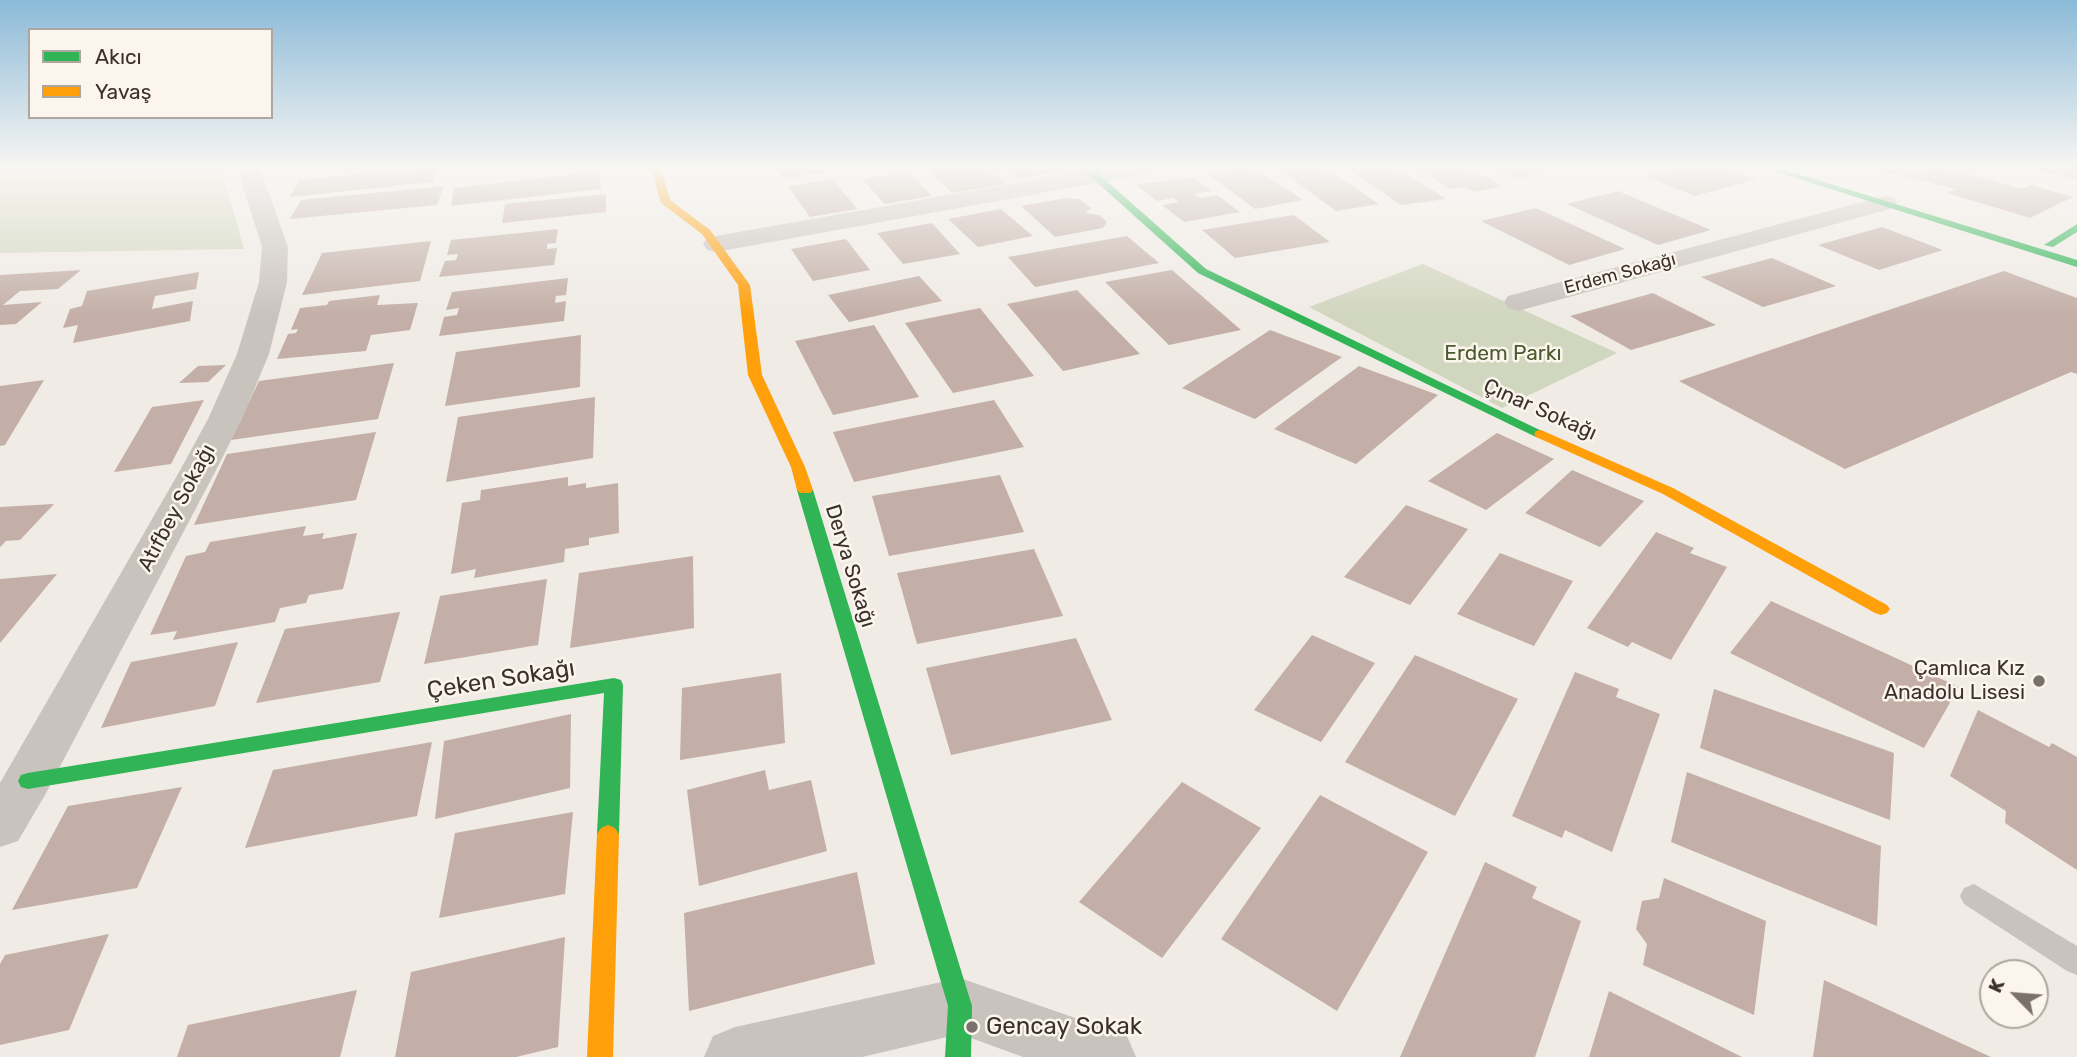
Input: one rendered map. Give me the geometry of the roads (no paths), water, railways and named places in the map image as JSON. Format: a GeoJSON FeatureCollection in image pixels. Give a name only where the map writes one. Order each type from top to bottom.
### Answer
{"type":"FeatureCollection","features":[{"type":"Feature","properties":{"kind":"street","name":"Atıfbey Sokağı"},"geometry":{"type":"LineString","coordinates":[[0,826],[28,781],[219,430],[260,335],[273,282],[275,247],[265,217]]}},
{"type":"Feature","properties":{"kind":"street","name":"Derya Sokağı"},"geometry":{"type":"LineString","coordinates":[[687,217],[706,232],[744,285],[755,375],[798,467],[959,1031]]}},
{"type":"Feature","properties":{"kind":"street"},"geometry":{"type":"LineString","coordinates":[[716,244],[855,217]]}},
{"type":"Feature","properties":{"kind":"street","name":"Çınar Sokağı"},"geometry":{"type":"LineString","coordinates":[[1142,217],[1202,271],[1458,396],[1668,491],[1881,610]]}},
{"type":"Feature","properties":{"kind":"street","name":"Erdem Sokağı"},"geometry":{"type":"LineString","coordinates":[[1518,302],[1832,217]]}},
{"type":"Feature","properties":{"kind":"street"},"geometry":{"type":"LineString","coordinates":[[1930,217],[2077,264]]}},
{"type":"Feature","properties":{"kind":"street"},"geometry":{"type":"LineString","coordinates":[[1963,217],[2077,254]]}},
{"type":"Feature","properties":{"kind":"street"},"geometry":{"type":"LineString","coordinates":[[2049,245],[2077,228]]}},
{"type":"Feature","properties":{"kind":"street","name":"Çeken Sokağı"},"geometry":{"type":"LineString","coordinates":[[28,781],[614,685],[600,1057]]}},
{"type":"Feature","properties":{"kind":"street"},"geometry":{"type":"LineString","coordinates":[[735,1057],[959,1031],[1104,1057]]}},
{"type":"Feature","properties":{"kind":"lane"},"geometry":{"type":"LineString","coordinates":[[1974,896],[2077,962]]}},
{"type":"Feature","properties":{"kind":"place","name":"Çamlıca Kız Anadolu Lisesi"},"geometry":{"type":"Point","coordinates":[2039,681]}},
{"type":"Feature","properties":{"kind":"place","name":"Gencay Sokak"},"geometry":{"type":"Point","coordinates":[972,1027]}},
{"type":"Feature","properties":{"kind":"park label","name":"Erdem Parkı"},"geometry":{"type":"Point","coordinates":[1503,354]}}]}
